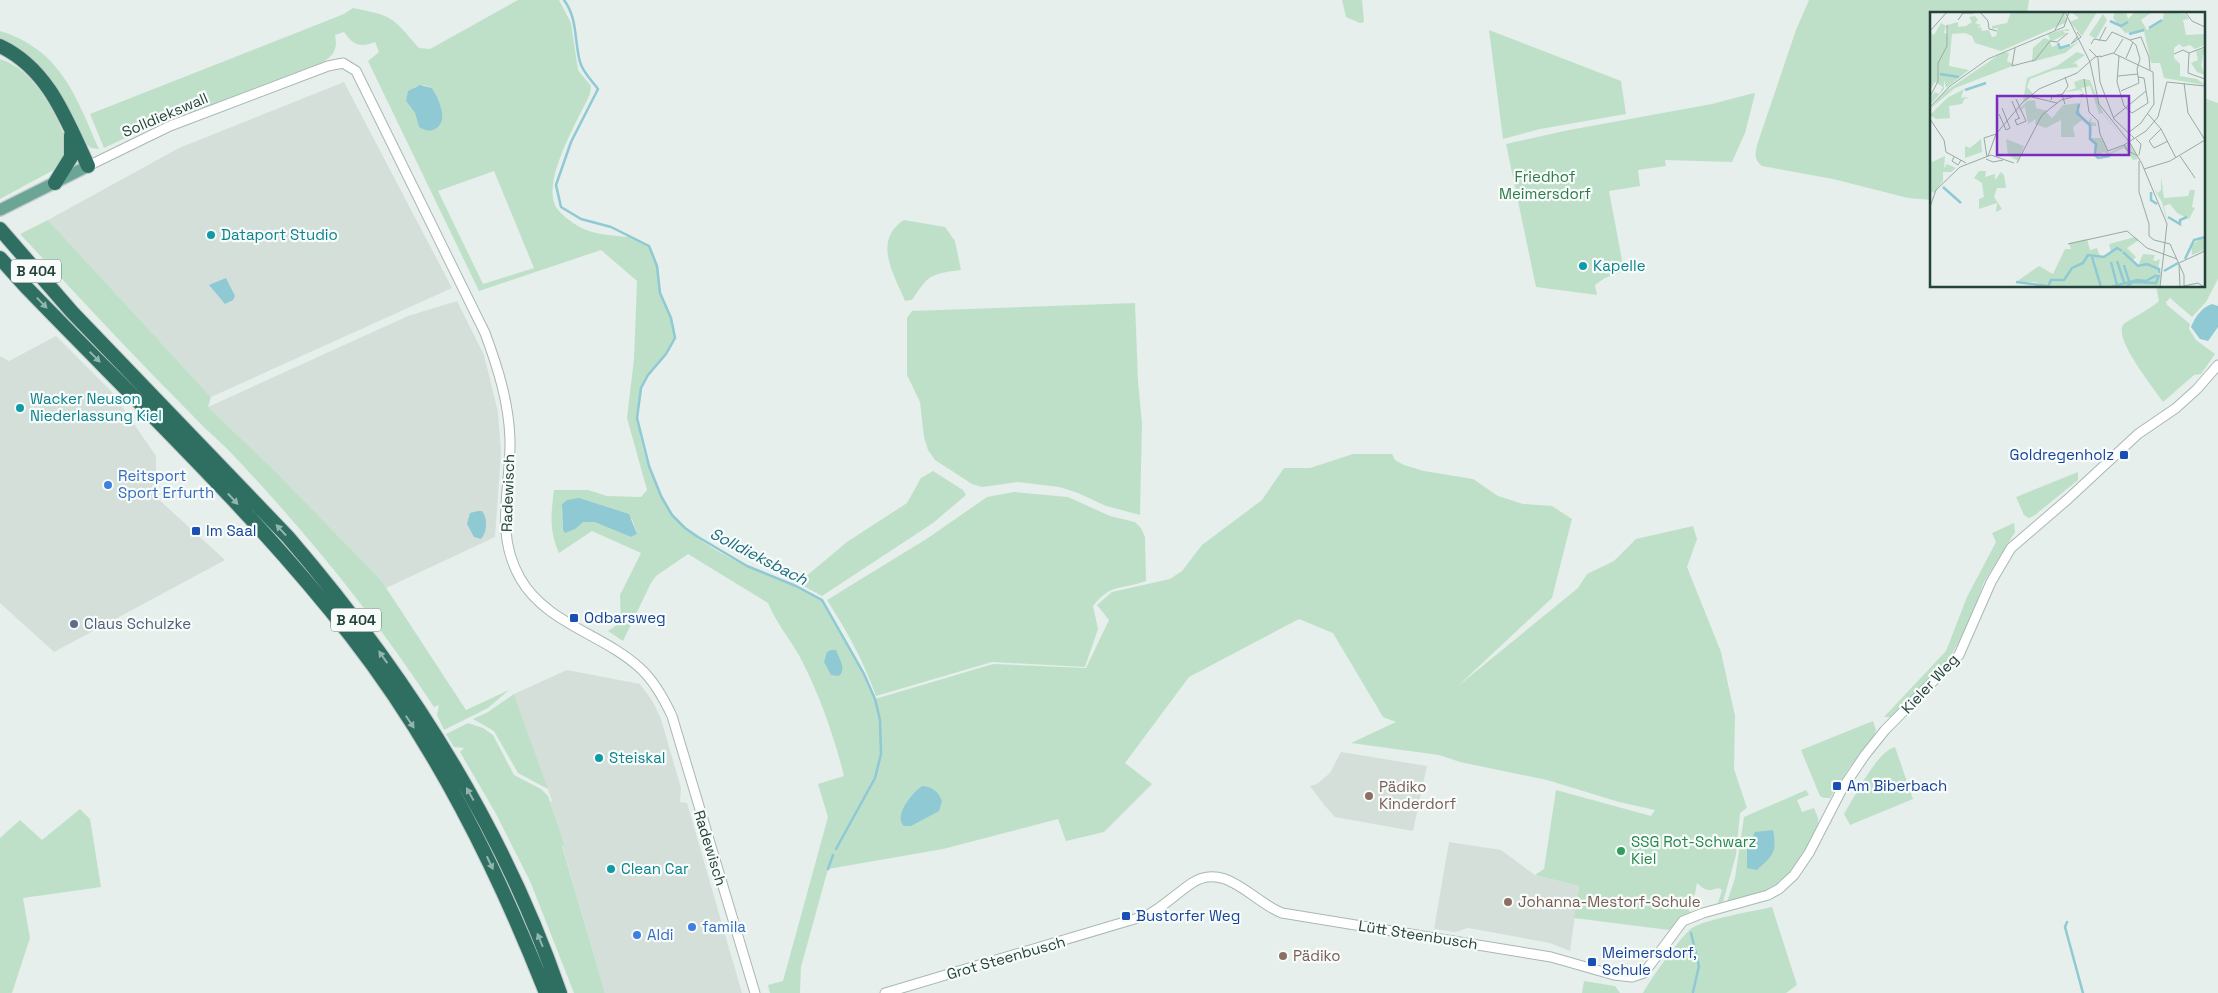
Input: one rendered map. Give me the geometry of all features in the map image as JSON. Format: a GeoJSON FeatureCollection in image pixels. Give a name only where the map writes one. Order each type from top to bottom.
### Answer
{"type":"FeatureCollection","features":[{"type":"Feature","properties":{"kind":"highway"},"geometry":{"type":"LineString","coordinates":[[0,46],[18,57],[35,71],[50,88],[88,166]]}},
{"type":"Feature","properties":{"kind":"highway"},"geometry":{"type":"LineString","coordinates":[[0,52],[18,57]]}},
{"type":"Feature","properties":{"kind":"highway"},"geometry":{"type":"LineString","coordinates":[[55,183],[71,157],[71,132]]}},
{"type":"Feature","properties":{"kind":"highway","name":"B 404"},"geometry":{"type":"LineString","coordinates":[[0,230],[72,312],[288,537],[320,574],[379,650],[410,696],[471,796],[525,904],[560,993]]}},
{"type":"Feature","properties":{"kind":"highway","name":"B 404"},"geometry":{"type":"LineString","coordinates":[[0,258],[256,525],[300,573],[352,637],[422,740],[460,805],[510,905],[546,993]]}},
{"type":"Feature","properties":{"kind":"main road","name":"Solldiekswall"},"geometry":{"type":"LineString","coordinates":[[0,210],[88,166]]}},
{"type":"Feature","properties":{"kind":"street","name":"Solldiekswall"},"geometry":{"type":"LineString","coordinates":[[88,166],[170,126],[328,66],[338,63],[347,64]]}},
{"type":"Feature","properties":{"kind":"street","name":"Radewisch"},"geometry":{"type":"LineString","coordinates":[[347,64],[360,76],[485,333],[494,357],[504,394],[508,421],[510,454],[504,516],[506,542],[514,566],[528,591],[539,603],[552,613],[630,660],[648,677],[666,703],[672,716],[755,993]]}},
{"type":"Feature","properties":{"kind":"street","name":"Kieler Weg"},"geometry":{"type":"LineString","coordinates":[[1632,978],[1644,973],[1683,921],[1703,913],[1768,895],[1794,875],[1809,853],[1842,789],[1865,755],[1885,730],[1959,655],[1991,582],[2011,548],[2068,499],[2138,434],[2176,408],[2197,389],[2218,365]]}},
{"type":"Feature","properties":{"kind":"street","name":"Lütt Steenbusch"},"geometry":{"type":"LineString","coordinates":[[1213,876],[1231,882],[1266,906],[1282,913],[1552,957],[1614,975],[1632,978]]}},
{"type":"Feature","properties":{"kind":"street","name":"Grot Steenbusch"},"geometry":{"type":"LineString","coordinates":[[885,993],[1148,915],[1169,902],[1191,884],[1203,877],[1213,876]]}},
{"type":"Feature","properties":{"kind":"shaded area"},"geometry":{"type":"Polygon","coordinates":[[[344,82],[452,288],[211,397],[48,220],[179,148],[344,82]]]}},
{"type":"Feature","properties":{"kind":"shaded area"},"geometry":{"type":"Polygon","coordinates":[[[457,301],[484,355],[498,412],[501,453],[495,537],[386,588],[381,580],[275,471],[208,407],[408,316],[457,301]]]}},
{"type":"Feature","properties":{"kind":"shaded area"},"geometry":{"type":"Polygon","coordinates":[[[56,336],[112,392],[156,456],[156,497],[225,560],[54,652],[0,603],[0,356],[9,361],[56,336]]]}},
{"type":"Feature","properties":{"kind":"shaded area"},"geometry":{"type":"Polygon","coordinates":[[[567,670],[640,684],[653,702],[661,719],[681,788],[680,802],[687,803],[742,993],[605,993],[562,845],[565,844],[550,802],[552,801],[514,694],[567,670]]]}},
{"type":"Feature","properties":{"kind":"shaded area","name":"Pädiko Kinderdorf"},"geometry":{"type":"Polygon","coordinates":[[[1341,752],[1427,766],[1413,831],[1335,817],[1310,786],[1317,784],[1330,773],[1341,752]]]}},
{"type":"Feature","properties":{"kind":"shaded area","name":"Johanna-Mestorf-Schule"},"geometry":{"type":"Polygon","coordinates":[[[1449,842],[1501,850],[1535,875],[1579,886],[1570,951],[1550,943],[1468,928],[1455,932],[1434,929],[1449,842]]]}},
{"type":"Feature","properties":{"kind":"green space"},"geometry":{"type":"Polygon","coordinates":[[[518,0],[559,0],[571,23],[578,70],[591,86],[590,94],[570,133],[558,165],[554,180],[553,194],[555,205],[568,219],[584,229],[605,234],[628,236],[649,246],[658,270],[660,293],[674,330],[671,347],[664,358],[647,376],[641,389],[638,404],[640,436],[655,483],[671,512],[683,526],[698,538],[731,558],[820,599],[829,611],[875,699],[993,664],[1086,668],[1109,620],[1097,605],[1112,592],[1170,579],[1182,571],[1202,545],[1262,500],[1284,468],[1310,468],[1353,454],[1392,454],[1395,460],[1404,465],[1424,471],[1473,479],[1498,496],[1523,504],[1552,506],[1572,519],[1552,598],[1458,686],[1578,588],[1587,574],[1614,561],[1636,539],[1693,526],[1697,539],[1687,567],[1721,652],[1735,716],[1734,769],[1747,808],[1740,813],[1736,855],[1723,902],[1718,903],[1722,890],[1718,888],[1706,890],[1697,883],[1695,894],[1686,905],[1690,912],[1669,930],[1574,918],[1579,886],[1535,875],[1544,869],[1556,790],[1651,816],[1655,810],[1619,802],[1547,780],[1460,762],[1439,755],[1351,743],[1396,722],[1383,717],[1333,633],[1299,619],[1189,677],[1125,763],[1152,784],[1104,832],[1066,841],[1058,819],[943,849],[828,869],[801,967],[800,993],[770,993],[768,985],[783,981],[828,817],[818,784],[844,776],[826,716],[808,673],[768,603],[688,554],[656,576],[623,641],[608,631],[621,622],[620,595],[641,553],[592,531],[559,553],[552,529],[554,490],[588,490],[607,496],[641,497],[647,490],[627,418],[634,359],[637,281],[601,250],[479,291],[368,61],[379,52],[375,42],[365,45],[357,44],[344,32],[335,35],[336,44],[334,51],[323,62],[201,109],[157,123],[104,148],[90,114],[344,14],[353,8],[377,13],[391,19],[419,48],[430,49],[518,0]],[[424,85],[414,87],[406,101],[415,113],[419,127],[441,108],[432,88],[424,85]],[[494,171],[438,191],[483,284],[534,268],[494,171]],[[567,500],[562,504],[563,531],[583,521],[595,521],[631,537],[637,534],[632,519],[567,500]]]}},
{"type":"Feature","properties":{"kind":"green space"},"geometry":{"type":"Polygon","coordinates":[[[1342,0],[1362,0],[1364,22],[1360,23],[1346,17],[1342,0]]]}},
{"type":"Feature","properties":{"kind":"green space"},"geometry":{"type":"Polygon","coordinates":[[[1809,0],[2029,0],[2027,12],[1930,12],[1930,200],[1908,198],[1833,179],[1762,166],[1756,159],[1757,145],[1796,30],[1809,0]]]}},
{"type":"Feature","properties":{"kind":"green space"},"geometry":{"type":"Polygon","coordinates":[[[1489,30],[1621,81],[1626,114],[1540,129],[1503,139],[1489,30]]]}},
{"type":"Feature","properties":{"kind":"green space"},"geometry":{"type":"Polygon","coordinates":[[[0,31],[21,39],[38,50],[64,77],[74,93],[99,149],[91,148],[84,142],[51,79],[32,60],[0,43],[0,31]]]}},
{"type":"Feature","properties":{"kind":"green space"},"geometry":{"type":"Polygon","coordinates":[[[0,59],[24,72],[44,96],[59,123],[68,149],[59,167],[0,199],[0,59]]]}},
{"type":"Feature","properties":{"kind":"green space","name":"Friedhof Meimersdorf"},"geometry":{"type":"Polygon","coordinates":[[[1754,93],[1745,133],[1732,162],[1665,160],[1666,166],[1638,170],[1640,186],[1609,191],[1624,271],[1605,278],[1595,285],[1597,295],[1536,287],[1506,144],[1564,131],[1712,104],[1754,93]]]}},
{"type":"Feature","properties":{"kind":"green space"},"geometry":{"type":"Polygon","coordinates":[[[2206,99],[2218,103],[2218,279],[2206,302],[2192,317],[2170,298],[2166,302],[2167,305],[2190,324],[2189,329],[2196,340],[2215,354],[2201,374],[2194,375],[2163,402],[2129,352],[2122,332],[2125,323],[2159,301],[2156,288],[2206,288],[2206,99]]]}},
{"type":"Feature","properties":{"kind":"green space"},"geometry":{"type":"Polygon","coordinates":[[[48,220],[211,397],[208,407],[275,471],[381,580],[466,710],[509,690],[488,708],[444,730],[437,715],[439,705],[434,707],[364,608],[314,545],[233,455],[150,373],[20,234],[48,220]]]}},
{"type":"Feature","properties":{"kind":"green space"},"geometry":{"type":"Polygon","coordinates":[[[904,220],[945,227],[955,241],[961,270],[937,274],[927,280],[912,300],[905,301],[891,269],[887,248],[894,228],[904,220]]]}},
{"type":"Feature","properties":{"kind":"green space"},"geometry":{"type":"Polygon","coordinates":[[[1135,303],[1138,381],[1142,423],[1140,515],[1106,506],[1078,493],[1059,487],[1018,482],[982,487],[972,484],[935,460],[928,450],[924,437],[920,402],[907,375],[907,318],[912,311],[1135,303]]]}},
{"type":"Feature","properties":{"kind":"green space"},"geometry":{"type":"Polygon","coordinates":[[[933,471],[963,490],[966,495],[933,523],[822,596],[798,583],[847,542],[907,503],[921,478],[933,471]]]}},
{"type":"Feature","properties":{"kind":"green space"},"geometry":{"type":"Polygon","coordinates":[[[2078,472],[2078,480],[2035,515],[2029,518],[2024,515],[2016,497],[2078,472]]]}},
{"type":"Feature","properties":{"kind":"green space"},"geometry":{"type":"Polygon","coordinates":[[[1014,492],[1068,497],[1110,516],[1135,522],[1141,528],[1145,537],[1146,581],[1111,590],[1093,606],[1098,629],[1085,667],[992,662],[876,696],[855,647],[827,600],[928,538],[987,497],[1014,492]]]}},
{"type":"Feature","properties":{"kind":"green space"},"geometry":{"type":"Polygon","coordinates":[[[2014,523],[2015,532],[1984,582],[1966,629],[1952,654],[1893,717],[1884,717],[1946,651],[1967,597],[1996,542],[1992,533],[2014,523]]]}},
{"type":"Feature","properties":{"kind":"green space"},"geometry":{"type":"Polygon","coordinates":[[[514,694],[548,789],[518,773],[494,731],[473,719],[488,712],[514,694]]]}},
{"type":"Feature","properties":{"kind":"green space"},"geometry":{"type":"Polygon","coordinates":[[[1873,721],[1876,730],[1874,736],[1849,768],[1830,798],[1820,796],[1801,750],[1873,721]]]}},
{"type":"Feature","properties":{"kind":"green space"},"geometry":{"type":"Polygon","coordinates":[[[468,723],[483,728],[493,735],[514,775],[541,789],[548,796],[565,845],[562,846],[605,993],[574,993],[530,881],[495,812],[460,752],[464,748],[454,747],[446,734],[468,723]]]}},
{"type":"Feature","properties":{"kind":"green space"},"geometry":{"type":"Polygon","coordinates":[[[1895,747],[1913,799],[1850,825],[1844,814],[1874,766],[1888,750],[1895,747]]]}},
{"type":"Feature","properties":{"kind":"green space"},"geometry":{"type":"Polygon","coordinates":[[[1806,790],[1809,795],[1797,800],[1802,812],[1814,808],[1818,819],[1817,827],[1808,848],[1792,870],[1776,887],[1754,896],[1727,902],[1735,878],[1744,817],[1806,790]]]}},
{"type":"Feature","properties":{"kind":"green space"},"geometry":{"type":"Polygon","coordinates":[[[80,809],[90,819],[101,887],[23,898],[30,938],[12,993],[0,993],[0,838],[20,820],[42,840],[80,809]]]}},
{"type":"Feature","properties":{"kind":"green space"},"geometry":{"type":"Polygon","coordinates":[[[1772,907],[1797,985],[1786,993],[1643,993],[1666,958],[1692,928],[1719,918],[1772,907]]]}},
{"type":"Feature","properties":{"kind":"green space"},"geometry":{"type":"Polygon","coordinates":[[[1584,981],[1615,986],[1620,993],[1582,993],[1584,981]]]}},
{"type":"Feature","properties":{"kind":"water"},"geometry":{"type":"Polygon","coordinates":[[[420,85],[432,88],[441,109],[442,121],[433,130],[419,127],[415,113],[406,101],[408,91],[420,85]]]}},
{"type":"Feature","properties":{"kind":"water"},"geometry":{"type":"Polygon","coordinates":[[[226,278],[235,296],[233,300],[225,304],[209,285],[226,278]]]}},
{"type":"Feature","properties":{"kind":"water"},"geometry":{"type":"Polygon","coordinates":[[[2212,304],[2218,306],[2218,327],[2208,341],[2200,339],[2191,327],[2199,313],[2205,307],[2212,304]]]}},
{"type":"Feature","properties":{"kind":"water"},"geometry":{"type":"Polygon","coordinates":[[[579,498],[629,514],[637,534],[631,537],[595,522],[583,522],[575,529],[565,533],[563,530],[562,504],[567,500],[579,498]]]}},
{"type":"Feature","properties":{"kind":"water"},"geometry":{"type":"Polygon","coordinates":[[[482,511],[486,521],[485,533],[481,539],[474,537],[467,524],[470,513],[482,511]]]}},
{"type":"Feature","properties":{"kind":"water"},"geometry":{"type":"Polygon","coordinates":[[[836,650],[842,663],[842,670],[839,676],[831,675],[824,662],[827,652],[836,650]]]}},
{"type":"Feature","properties":{"kind":"water"},"geometry":{"type":"Polygon","coordinates":[[[922,786],[929,787],[937,792],[942,801],[939,811],[911,826],[904,826],[901,822],[902,811],[913,794],[922,786]]]}},
{"type":"Feature","properties":{"kind":"water"},"geometry":{"type":"Polygon","coordinates":[[[1773,830],[1775,843],[1771,857],[1757,870],[1747,868],[1747,849],[1755,832],[1773,830]]]}},
{"type":"Feature","properties":{"kind":"waterway","name":"Solldieksbach"},"geometry":{"type":"LineString","coordinates":[[564,0],[574,22],[581,65],[598,89],[571,142],[556,185],[561,207],[581,219],[611,227],[649,246],[657,266],[660,293],[671,318],[675,338],[666,354],[648,375],[641,388],[637,418],[649,466],[661,496],[672,515],[685,528],[698,537],[747,566],[796,586],[822,600],[864,674],[875,699],[880,720],[881,754],[875,778],[836,849]]}},
{"type":"Feature","properties":{"kind":"waterway","name":"Solldieksbach"},"geometry":{"type":"LineString","coordinates":[[828,869],[833,855]]}},
{"type":"Feature","properties":{"kind":"waterway"},"geometry":{"type":"LineString","coordinates":[[2067,922],[2065,927],[2083,993]]}},
{"type":"Feature","properties":{"kind":"waterway"},"geometry":{"type":"LineString","coordinates":[[1691,933],[1699,966],[1693,992]]}},
{"type":"Feature","properties":{"kind":"place","name":"Dataport Studio"},"geometry":{"type":"Point","coordinates":[211,235]}},
{"type":"Feature","properties":{"kind":"place","name":"Kapelle"},"geometry":{"type":"Point","coordinates":[1583,266]}},
{"type":"Feature","properties":{"kind":"place","name":"Wacker Neuson Niederlassung Kiel"},"geometry":{"type":"Point","coordinates":[20,408]}},
{"type":"Feature","properties":{"kind":"place","name":"Goldregenholz"},"geometry":{"type":"Point","coordinates":[2124,455]}},
{"type":"Feature","properties":{"kind":"place","name":"Reitsport Sport Erfurth"},"geometry":{"type":"Point","coordinates":[108,485]}},
{"type":"Feature","properties":{"kind":"place","name":"Im Saal"},"geometry":{"type":"Point","coordinates":[196,531]}},
{"type":"Feature","properties":{"kind":"place","name":"Odbarsweg"},"geometry":{"type":"Point","coordinates":[574,618]}},
{"type":"Feature","properties":{"kind":"place","name":"Claus Schulzke"},"geometry":{"type":"Point","coordinates":[74,624]}},
{"type":"Feature","properties":{"kind":"place","name":"Steiskal"},"geometry":{"type":"Point","coordinates":[599,758]}},
{"type":"Feature","properties":{"kind":"place","name":"Am Biberbach"},"geometry":{"type":"Point","coordinates":[1837,786]}},
{"type":"Feature","properties":{"kind":"place","name":"Pädiko Kinderdorf"},"geometry":{"type":"Point","coordinates":[1369,796]}},
{"type":"Feature","properties":{"kind":"place","name":"SSG Rot-Schwarz Kiel"},"geometry":{"type":"Point","coordinates":[1621,851]}},
{"type":"Feature","properties":{"kind":"place","name":"Clean Car"},"geometry":{"type":"Point","coordinates":[611,869]}},
{"type":"Feature","properties":{"kind":"place","name":"Johanna-Mestorf-Schule"},"geometry":{"type":"Point","coordinates":[1508,902]}},
{"type":"Feature","properties":{"kind":"place","name":"Bustorfer Weg"},"geometry":{"type":"Point","coordinates":[1126,916]}},
{"type":"Feature","properties":{"kind":"place","name":"famila"},"geometry":{"type":"Point","coordinates":[692,927]}},
{"type":"Feature","properties":{"kind":"place","name":"Aldi"},"geometry":{"type":"Point","coordinates":[637,935]}},
{"type":"Feature","properties":{"kind":"place","name":"Pädiko"},"geometry":{"type":"Point","coordinates":[1283,956]}},
{"type":"Feature","properties":{"kind":"place","name":"Meimersdorf, Schule"},"geometry":{"type":"Point","coordinates":[1592,962]}}]}
